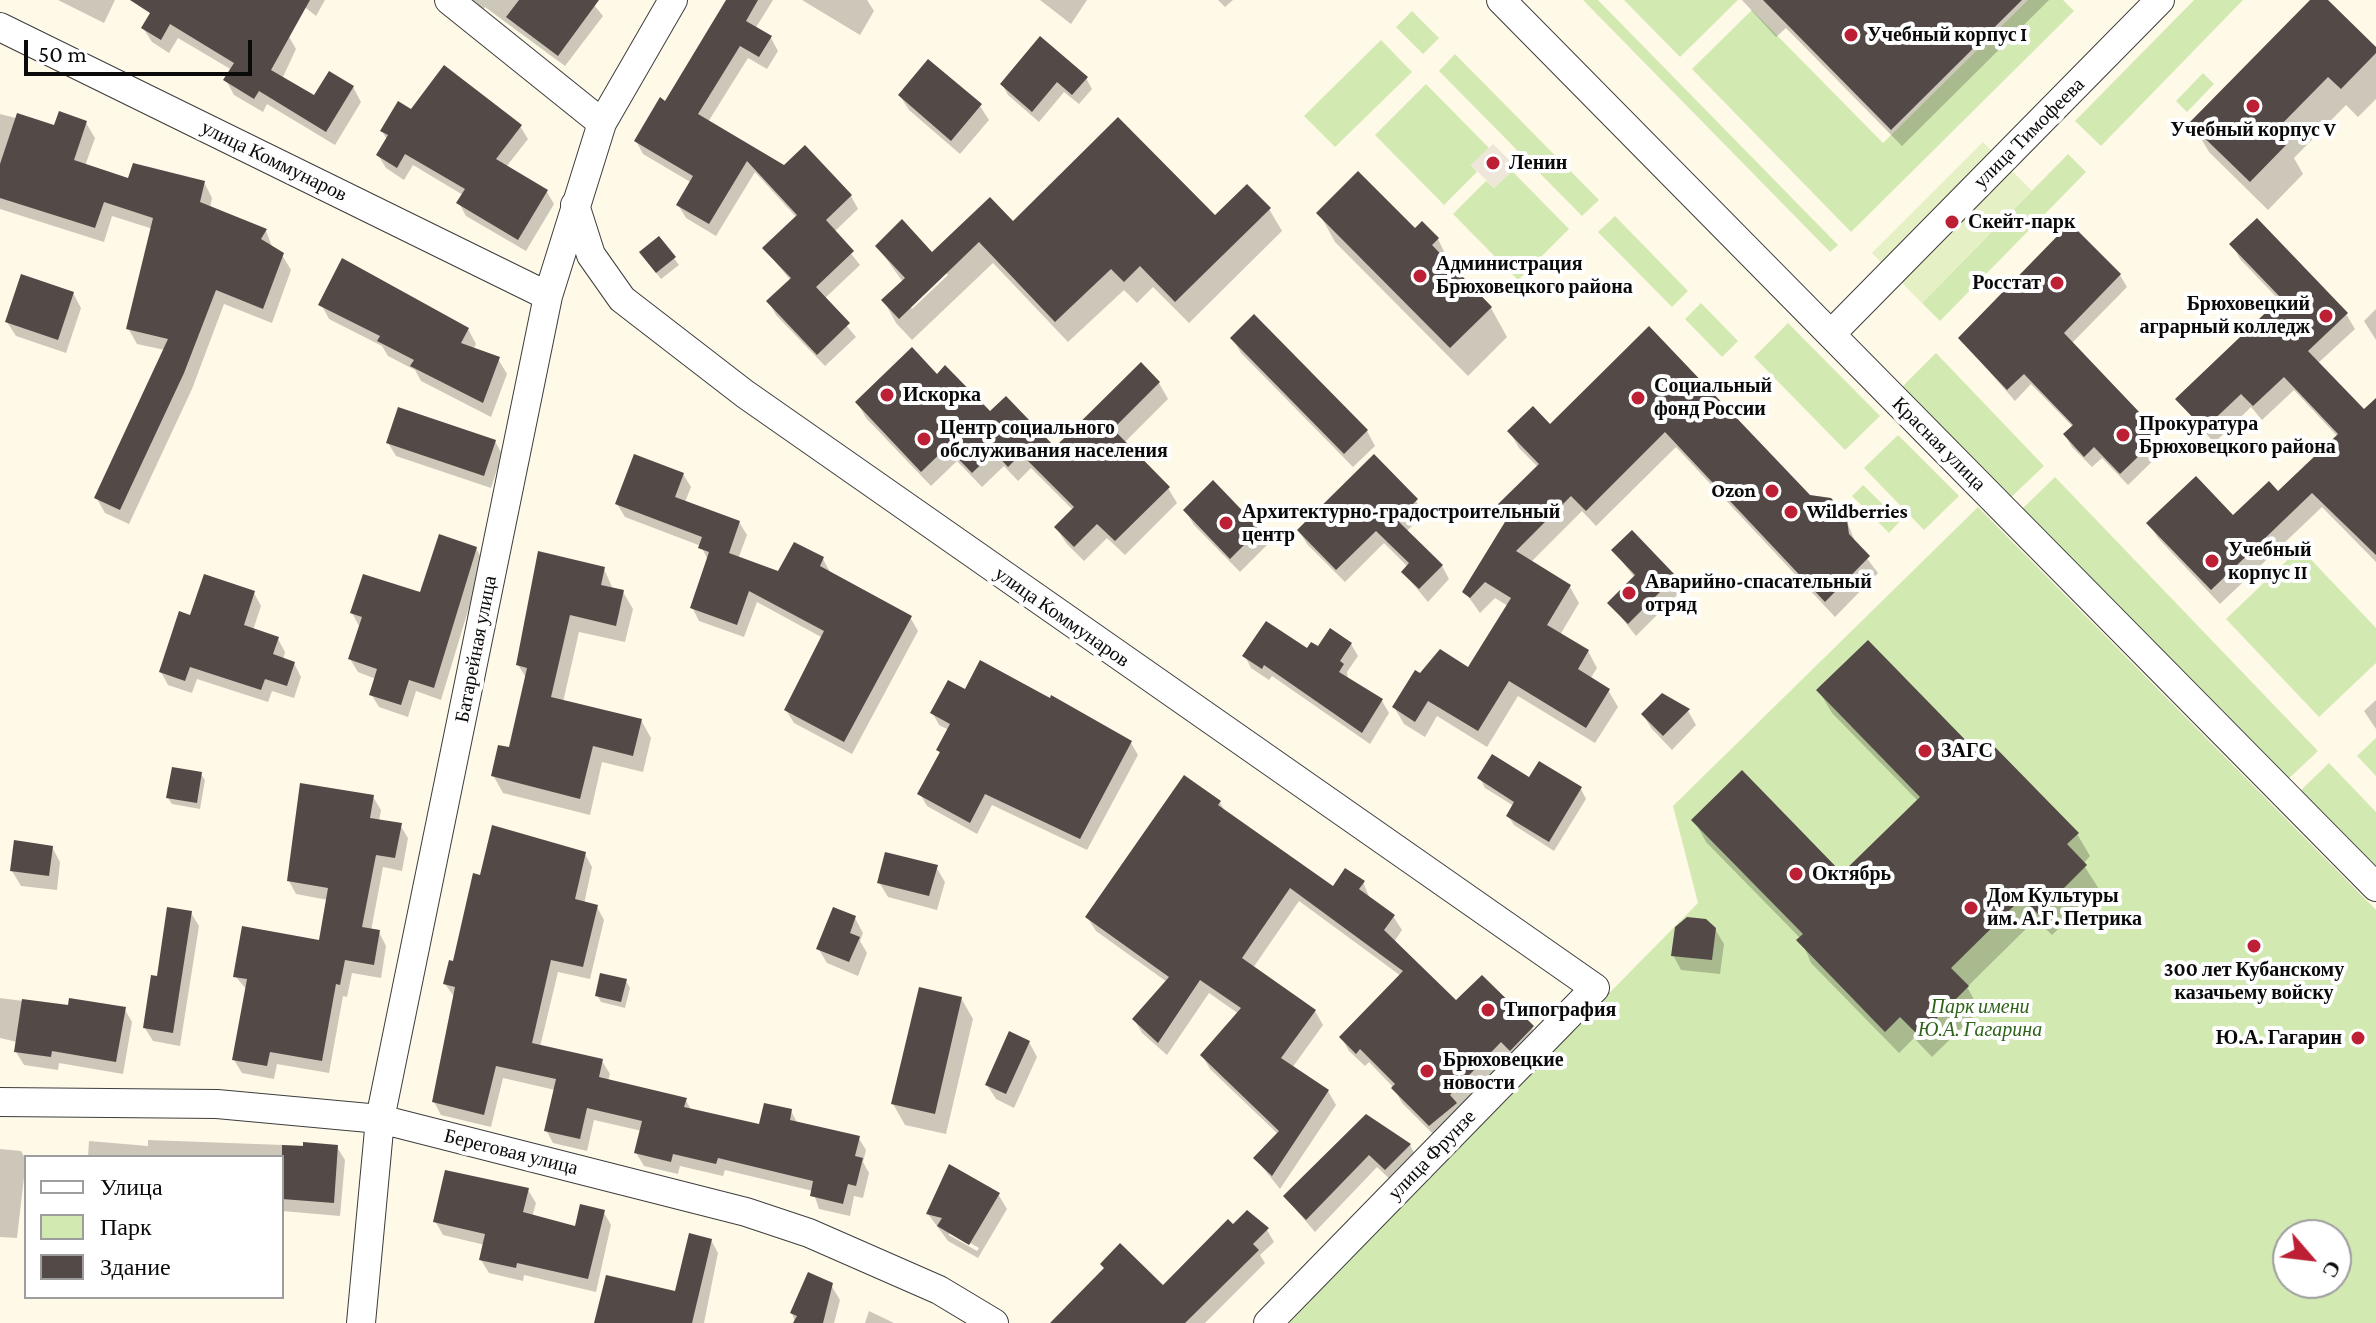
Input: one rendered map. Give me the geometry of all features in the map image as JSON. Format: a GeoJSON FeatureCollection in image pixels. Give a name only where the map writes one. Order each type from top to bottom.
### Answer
{"type":"FeatureCollection","features":[{"type":"Feature","properties":{"kind":"street"},"geometry":{"type":"LineString","coordinates":[[449,0],[602,123]]}},
{"type":"Feature","properties":{"kind":"street","name":"Батарейная улица"},"geometry":{"type":"LineString","coordinates":[[361,1323],[380,1119],[548,296],[602,123],[673,0]]}},
{"type":"Feature","properties":{"kind":"street","name":"Красная улица"},"geometry":{"type":"LineString","coordinates":[[1501,0],[2376,887]]}},
{"type":"Feature","properties":{"kind":"street","name":"улица Тимофеева"},"geometry":{"type":"LineString","coordinates":[[1831,334],[2160,0]]}},
{"type":"Feature","properties":{"kind":"street","name":"улица Коммунаров"},"geometry":{"type":"LineString","coordinates":[[0,27],[548,296]]}},
{"type":"Feature","properties":{"kind":"street","name":"улица Коммунаров"},"geometry":{"type":"LineString","coordinates":[[575,205],[586,244],[607,281],[622,299],[927,523],[1595,988]]}},
{"type":"Feature","properties":{"kind":"street","name":"улица Фрунзе"},"geometry":{"type":"LineString","coordinates":[[1268,1323],[1595,988]]}},
{"type":"Feature","properties":{"kind":"street","name":"Береговая улица"},"geometry":{"type":"LineString","coordinates":[[0,1102],[217,1104],[380,1119],[784,1225],[860,1253],[939,1290],[994,1323]]}},
{"type":"Feature","properties":{"kind":"green space"},"geometry":{"type":"Polygon","coordinates":[[[1583,0],[1598,0],[1838,245],[1830,252],[1583,0]]]}},
{"type":"Feature","properties":{"kind":"green space"},"geometry":{"type":"Polygon","coordinates":[[[1624,0],[1738,0],[1680,57],[1624,0]]]}},
{"type":"Feature","properties":{"kind":"green space"},"geometry":{"type":"Polygon","coordinates":[[[2028,0],[2063,0],[2074,11],[1851,232],[1692,69],[1752,10],[1883,143],[2028,0]]]}},
{"type":"Feature","properties":{"kind":"green space"},"geometry":{"type":"Polygon","coordinates":[[[2194,0],[2243,0],[2101,146],[2075,121],[2194,0]]]}},
{"type":"Feature","properties":{"kind":"green space"},"geometry":{"type":"Polygon","coordinates":[[[1412,11],[1439,38],[1423,54],[1396,27],[1412,11]]]}},
{"type":"Feature","properties":{"kind":"green space"},"geometry":{"type":"Polygon","coordinates":[[[1381,40],[1412,72],[1335,147],[1304,116],[1381,40]]]}},
{"type":"Feature","properties":{"kind":"green space"},"geometry":{"type":"Polygon","coordinates":[[[1455,54],[1599,200],[1582,216],[1439,71],[1455,54]]]}},
{"type":"Feature","properties":{"kind":"green space"},"geometry":{"type":"Polygon","coordinates":[[[2203,73],[2214,84],[2187,112],[2176,101],[2203,73]]]}},
{"type":"Feature","properties":{"kind":"green space"},"geometry":{"type":"Polygon","coordinates":[[[1426,84],[1489,148],[1471,165],[1477,172],[1444,205],[1375,135],[1426,84]]]}},
{"type":"Feature","properties":{"kind":"green space","name":"Скейт-парк"},"geometry":{"type":"Polygon","coordinates":[[[1983,142],[2032,191],[1922,303],[1872,253],[1983,142]]]}},
{"type":"Feature","properties":{"kind":"green space"},"geometry":{"type":"Polygon","coordinates":[[[2068,154],[2086,172],[1940,321],[1922,303],[2068,154]]]}},
{"type":"Feature","properties":{"kind":"green space"},"geometry":{"type":"Polygon","coordinates":[[[1512,171],[1569,229],[1518,280],[1453,214],[1486,181],[1494,188],[1512,171]]]}},
{"type":"Feature","properties":{"kind":"green space"},"geometry":{"type":"Polygon","coordinates":[[[1615,216],[1688,291],[1672,307],[1598,232],[1615,216]]]}},
{"type":"Feature","properties":{"kind":"green space"},"geometry":{"type":"Polygon","coordinates":[[[1701,303],[1738,341],[1722,357],[1685,319],[1701,303]]]}},
{"type":"Feature","properties":{"kind":"green space"},"geometry":{"type":"Polygon","coordinates":[[[1788,323],[1880,416],[1845,450],[1754,357],[1788,323]]]}},
{"type":"Feature","properties":{"kind":"green space"},"geometry":{"type":"Polygon","coordinates":[[[1936,353],[2044,466],[2007,501],[1898,391],[1936,353]]]}},
{"type":"Feature","properties":{"kind":"green space"},"geometry":{"type":"Polygon","coordinates":[[[1898,435],[1959,496],[1924,530],[1864,468],[1898,435]]]}},
{"type":"Feature","properties":{"kind":"green space"},"geometry":{"type":"Polygon","coordinates":[[[2055,477],[2318,751],[2284,783],[2018,513],[2055,477]]]}},
{"type":"Feature","properties":{"kind":"green space"},"geometry":{"type":"Polygon","coordinates":[[[1863,485],[1900,521],[1889,533],[1852,496],[1863,485]]]}},
{"type":"Feature","properties":{"kind":"green space","name":"Парк имени Ю.А. Гагарина"},"geometry":{"type":"Polygon","coordinates":[[[1978,507],[2376,910],[2376,1323],[1284,1323],[1698,903],[1673,806],[1978,507]]]}},
{"type":"Feature","properties":{"kind":"green space"},"geometry":{"type":"Polygon","coordinates":[[[2300,548],[2376,628],[2376,663],[2319,717],[2226,619],[2300,548]]]}},
{"type":"Feature","properties":{"kind":"green space"},"geometry":{"type":"Polygon","coordinates":[[[2376,738],[2376,776],[2357,756],[2376,738]]]}},
{"type":"Feature","properties":{"kind":"green space"},"geometry":{"type":"Polygon","coordinates":[[[2329,763],[2376,812],[2376,876],[2296,795],[2329,763]]]}},
{"type":"Feature","properties":{"kind":"shaded area"},"geometry":{"type":"Polygon","coordinates":[[[1493,144],[1516,167],[1494,188],[1471,165],[1493,144]]]}},
{"type":"Feature","properties":{"kind":"building"},"geometry":{"type":"Polygon","coordinates":[[[130,0],[310,0],[271,70],[314,95],[329,71],[354,86],[326,132],[259,91],[254,99],[223,80],[234,63],[170,24],[161,40],[141,28],[150,13],[130,0]]]}},
{"type":"Feature","properties":{"kind":"building"},"geometry":{"type":"Polygon","coordinates":[[[519,0],[599,0],[558,56],[506,17],[519,0]]]}},
{"type":"Feature","properties":{"kind":"building"},"geometry":{"type":"Polygon","coordinates":[[[726,0],[758,0],[746,21],[772,36],[759,57],[740,46],[698,114],[784,165],[805,145],[852,195],[826,220],[854,251],[816,287],[850,323],[817,355],[766,301],[791,278],[762,248],[797,215],[747,161],[709,224],[676,205],[693,176],[634,141],[660,97],[665,101],[726,0]]]}},
{"type":"Feature","properties":{"kind":"building"},"geometry":{"type":"Polygon","coordinates":[[[1763,0],[2022,0],[1891,130],[1763,0]]]}},
{"type":"Feature","properties":{"kind":"building","name":"Учебный корпус V"},"geometry":{"type":"Polygon","coordinates":[[[2310,0],[2328,0],[2376,47],[2376,53],[2341,89],[2328,77],[2275,131],[2288,143],[2250,182],[2189,123],[2310,0]]]}},
{"type":"Feature","properties":{"kind":"building"},"geometry":{"type":"Polygon","coordinates":[[[1040,36],[1088,77],[1072,95],[1057,82],[1032,112],[1000,84],[1040,36]]]}},
{"type":"Feature","properties":{"kind":"building"},"geometry":{"type":"Polygon","coordinates":[[[928,59],[982,104],[951,141],[898,95],[928,59]]]}},
{"type":"Feature","properties":{"kind":"building"},"geometry":{"type":"Polygon","coordinates":[[[444,65],[522,125],[496,159],[548,190],[518,240],[456,203],[465,189],[405,154],[397,168],[376,155],[388,135],[380,131],[398,101],[411,109],[444,65]]]}},
{"type":"Feature","properties":{"kind":"building"},"geometry":{"type":"Polygon","coordinates":[[[59,111],[87,121],[74,160],[128,178],[133,163],[205,181],[200,202],[267,229],[261,239],[284,253],[263,309],[216,290],[184,373],[120,510],[94,498],[168,339],[126,329],[153,218],[104,202],[95,228],[0,198],[0,164],[17,113],[54,125],[59,111]]]}},
{"type":"Feature","properties":{"kind":"building"},"geometry":{"type":"Polygon","coordinates":[[[1118,117],[1215,215],[1247,184],[1271,208],[1175,302],[1140,266],[1124,282],[1111,269],[1055,322],[979,242],[899,319],[881,300],[905,278],[875,246],[902,219],[932,252],[990,197],[1013,221],[1118,117]]]}},
{"type":"Feature","properties":{"kind":"building","name":"Администрация Брюховецкого района"},"geometry":{"type":"Polygon","coordinates":[[[1358,171],[1415,228],[1422,221],[1439,238],[1432,245],[1492,307],[1450,348],[1316,213],[1358,171]]]}},
{"type":"Feature","properties":{"kind":"building"},"geometry":{"type":"Polygon","coordinates":[[[2257,218],[2348,313],[2308,351],[2364,409],[2376,398],[2376,555],[2312,493],[2211,590],[2146,523],[2196,476],[2233,515],[2269,481],[2278,491],[2338,434],[2284,377],[2253,406],[2241,394],[2204,429],[2175,399],[2281,298],[2229,244],[2257,218]]]}},
{"type":"Feature","properties":{"kind":"building"},"geometry":{"type":"Polygon","coordinates":[[[2070,223],[2121,274],[2064,333],[2161,435],[2120,474],[2094,447],[2084,457],[2063,434],[2073,425],[2024,374],[2007,390],[1958,338],[2070,223]]]}},
{"type":"Feature","properties":{"kind":"building"},"geometry":{"type":"Polygon","coordinates":[[[659,236],[676,257],[656,273],[639,252],[659,236]]]}},
{"type":"Feature","properties":{"kind":"building"},"geometry":{"type":"Polygon","coordinates":[[[342,258],[469,328],[461,343],[500,357],[483,403],[410,366],[414,360],[377,341],[380,336],[318,305],[342,258]]]}},
{"type":"Feature","properties":{"kind":"building"},"geometry":{"type":"Polygon","coordinates":[[[21,274],[74,292],[58,340],[5,322],[21,274]]]}},
{"type":"Feature","properties":{"kind":"building"},"geometry":{"type":"Polygon","coordinates":[[[1254,314],[1368,430],[1344,454],[1230,338],[1254,314]]]}},
{"type":"Feature","properties":{"kind":"building"},"geometry":{"type":"Polygon","coordinates":[[[1649,326],[1810,495],[1831,498],[1846,513],[1849,534],[1870,556],[1825,602],[1665,432],[1586,511],[1571,496],[1516,551],[1571,585],[1547,625],[1589,650],[1578,669],[1610,689],[1586,728],[1509,681],[1478,731],[1428,701],[1415,722],[1392,707],[1415,670],[1420,673],[1440,649],[1468,667],[1511,598],[1485,582],[1470,598],[1462,592],[1508,517],[1496,506],[1539,464],[1507,431],[1533,406],[1550,424],[1649,326]]]}},
{"type":"Feature","properties":{"kind":"building"},"geometry":{"type":"Polygon","coordinates":[[[912,347],[937,374],[945,365],[990,411],[1006,396],[1055,447],[1141,362],[1160,382],[1113,429],[1170,487],[1115,541],[1097,524],[1074,547],[1054,527],[1074,507],[1021,454],[1008,467],[994,452],[972,473],[947,447],[921,472],[855,402],[912,347]]]}},
{"type":"Feature","properties":{"kind":"building"},"geometry":{"type":"Polygon","coordinates":[[[398,407],[496,440],[484,476],[386,443],[398,407]]]}},
{"type":"Feature","properties":{"kind":"building"},"geometry":{"type":"Polygon","coordinates":[[[634,454],[684,473],[675,497],[740,521],[729,553],[778,571],[794,542],[824,557],[820,566],[912,616],[844,742],[784,710],[824,631],[749,591],[737,625],[690,608],[709,552],[698,548],[702,537],[615,504],[634,454]]]}},
{"type":"Feature","properties":{"kind":"building"},"geometry":{"type":"Polygon","coordinates":[[[1374,454],[1418,499],[1397,520],[1443,565],[1419,589],[1401,572],[1409,563],[1376,531],[1336,570],[1297,530],[1374,454]]]}},
{"type":"Feature","properties":{"kind":"building"},"geometry":{"type":"Polygon","coordinates":[[[1213,480],[1260,529],[1230,559],[1183,510],[1213,480]]]}},
{"type":"Feature","properties":{"kind":"building"},"geometry":{"type":"Polygon","coordinates":[[[1632,530],[1676,576],[1628,624],[1607,603],[1635,575],[1611,550],[1632,530]]]}},
{"type":"Feature","properties":{"kind":"building"},"geometry":{"type":"Polygon","coordinates":[[[439,534],[477,547],[434,688],[409,680],[401,705],[369,695],[377,669],[348,659],[362,617],[350,613],[363,574],[420,592],[439,534]]]}},
{"type":"Feature","properties":{"kind":"building"},"geometry":{"type":"Polygon","coordinates":[[[538,551],[605,567],[601,585],[624,590],[616,626],[570,615],[551,697],[642,719],[633,756],[593,746],[580,799],[491,776],[498,745],[509,747],[527,668],[516,665],[538,551]]]}},
{"type":"Feature","properties":{"kind":"building"},"geometry":{"type":"Polygon","coordinates":[[[204,574],[255,591],[244,625],[279,637],[273,654],[295,662],[287,686],[265,679],[261,690],[190,667],[185,681],[159,672],[179,611],[190,615],[204,574]]]}},
{"type":"Feature","properties":{"kind":"building"},"geometry":{"type":"Polygon","coordinates":[[[1266,621],[1307,648],[1311,642],[1318,646],[1330,628],[1352,643],[1340,661],[1344,664],[1339,672],[1383,699],[1362,733],[1264,665],[1262,669],[1242,656],[1266,621]]]}},
{"type":"Feature","properties":{"kind":"building"},"geometry":{"type":"Polygon","coordinates":[[[1868,640],[1978,753],[1990,742],[2079,833],[2067,844],[2087,865],[2038,914],[2022,898],[1951,968],[1969,986],[1919,1036],[1900,1017],[1885,1032],[1796,940],[1803,934],[1691,820],[1742,770],[1842,873],[1920,797],[1816,690],[1868,640]]]}},
{"type":"Feature","properties":{"kind":"building"},"geometry":{"type":"Polygon","coordinates":[[[980,660],[1050,698],[1051,695],[1132,741],[1080,839],[985,794],[970,823],[917,794],[940,752],[936,750],[950,724],[930,713],[948,680],[965,689],[980,660]]]}},
{"type":"Feature","properties":{"kind":"building"},"geometry":{"type":"Polygon","coordinates":[[[1662,693],[1690,709],[1663,736],[1641,714],[1662,693]]]}},
{"type":"Feature","properties":{"kind":"building"},"geometry":{"type":"Polygon","coordinates":[[[1492,754],[1529,777],[1539,761],[1582,787],[1549,842],[1506,816],[1514,802],[1477,778],[1492,754]]]}},
{"type":"Feature","properties":{"kind":"building"},"geometry":{"type":"Polygon","coordinates":[[[172,767],[202,772],[197,803],[166,798],[172,767]]]}},
{"type":"Feature","properties":{"kind":"building"},"geometry":{"type":"Polygon","coordinates":[[[1184,775],[1221,801],[1218,805],[1333,886],[1345,868],[1365,881],[1359,889],[1395,915],[1384,930],[1456,1000],[1482,975],[1534,1026],[1510,1051],[1501,1042],[1450,1095],[1457,1103],[1429,1126],[1391,1088],[1395,1084],[1360,1049],[1356,1054],[1339,1037],[1403,971],[1290,888],[1242,958],[1316,1010],[1281,1058],[1329,1090],[1272,1176],[1253,1158],[1279,1131],[1200,1055],[1241,1008],[1200,980],[1158,1043],[1132,1019],[1169,977],[1085,917],[1184,775]]]}},
{"type":"Feature","properties":{"kind":"building"},"geometry":{"type":"Polygon","coordinates":[[[300,783],[374,795],[370,818],[402,823],[395,858],[376,855],[362,927],[380,930],[374,965],[345,960],[340,985],[336,984],[322,1061],[270,1052],[267,1066],[232,1060],[247,979],[233,977],[242,926],[319,940],[328,888],[287,881],[300,783]]]}},
{"type":"Feature","properties":{"kind":"building"},"geometry":{"type":"Polygon","coordinates":[[[492,825],[586,852],[575,899],[598,905],[583,967],[551,960],[532,1043],[603,1059],[599,1077],[687,1098],[684,1107],[759,1124],[764,1103],[792,1109],[790,1120],[860,1136],[855,1156],[863,1158],[856,1186],[848,1184],[843,1204],[810,1196],[813,1181],[718,1158],[716,1164],[673,1154],[671,1162],[634,1153],[642,1121],[587,1108],[580,1139],[544,1131],[556,1079],[496,1066],[484,1115],[432,1102],[455,987],[443,984],[449,960],[453,961],[473,873],[480,875],[492,825]]]}},
{"type":"Feature","properties":{"kind":"building"},"geometry":{"type":"Polygon","coordinates":[[[14,840],[53,846],[49,876],[10,871],[14,840]]]}},
{"type":"Feature","properties":{"kind":"building"},"geometry":{"type":"Polygon","coordinates":[[[885,852],[938,865],[929,896],[877,883],[885,852]]]}},
{"type":"Feature","properties":{"kind":"building"},"geometry":{"type":"Polygon","coordinates":[[[167,907],[192,911],[173,1033],[143,1028],[151,975],[157,976],[167,907]]]}},
{"type":"Feature","properties":{"kind":"building"},"geometry":{"type":"Polygon","coordinates":[[[833,907],[856,916],[850,933],[860,937],[849,962],[816,949],[833,907]]]}},
{"type":"Feature","properties":{"kind":"building"},"geometry":{"type":"Polygon","coordinates":[[[1687,917],[1706,919],[1716,928],[1712,960],[1671,956],[1675,927],[1687,917]]]}},
{"type":"Feature","properties":{"kind":"building"},"geometry":{"type":"Polygon","coordinates":[[[600,973],[627,979],[621,1002],[595,996],[600,973]]]}},
{"type":"Feature","properties":{"kind":"building"},"geometry":{"type":"Polygon","coordinates":[[[919,987],[962,997],[935,1114],[891,1104],[919,987]]]}},
{"type":"Feature","properties":{"kind":"building"},"geometry":{"type":"Polygon","coordinates":[[[69,998],[126,1007],[116,1062],[52,1051],[51,1057],[14,1052],[22,999],[68,1005],[69,998]]]}},
{"type":"Feature","properties":{"kind":"building"},"geometry":{"type":"Polygon","coordinates":[[[1009,1031],[1030,1041],[1006,1094],[985,1085],[1009,1031]]]}},
{"type":"Feature","properties":{"kind":"building"},"geometry":{"type":"Polygon","coordinates":[[[1366,1114],[1411,1144],[1385,1170],[1369,1155],[1306,1220],[1283,1196],[1366,1114]]]}},
{"type":"Feature","properties":{"kind":"building"},"geometry":{"type":"Polygon","coordinates":[[[303,1142],[338,1145],[334,1203],[284,1199],[282,1145],[303,1146],[303,1142]]]}},
{"type":"Feature","properties":{"kind":"building"},"geometry":{"type":"Polygon","coordinates":[[[949,1164],[1000,1193],[969,1245],[937,1226],[942,1218],[926,1214],[949,1164]]]}},
{"type":"Feature","properties":{"kind":"building"},"geometry":{"type":"Polygon","coordinates":[[[445,1170],[529,1188],[523,1212],[575,1226],[580,1204],[605,1210],[588,1279],[517,1263],[516,1268],[479,1260],[485,1234],[433,1222],[445,1170]]]}},
{"type":"Feature","properties":{"kind":"building"},"geometry":{"type":"Polygon","coordinates":[[[1247,1210],[1269,1228],[1253,1244],[1259,1250],[1185,1323],[1050,1323],[1104,1268],[1100,1264],[1120,1243],[1163,1285],[1228,1219],[1233,1224],[1247,1210]]]}},
{"type":"Feature","properties":{"kind":"building"},"geometry":{"type":"Polygon","coordinates":[[[689,1233],[712,1239],[692,1323],[594,1323],[606,1275],[675,1291],[689,1233]]]}},
{"type":"Feature","properties":{"kind":"building"},"geometry":{"type":"Polygon","coordinates":[[[808,1272],[833,1283],[823,1323],[793,1323],[797,1316],[790,1313],[808,1272]]]}},
{"type":"Feature","properties":{"kind":"place","name":"Учебный корпус I"},"geometry":{"type":"Point","coordinates":[1851,35]}},
{"type":"Feature","properties":{"kind":"place","name":"Учебный корпус V"},"geometry":{"type":"Point","coordinates":[2253,106]}},
{"type":"Feature","properties":{"kind":"place","name":"Ленин"},"geometry":{"type":"Point","coordinates":[1493,163]}},
{"type":"Feature","properties":{"kind":"place","name":"Скейт-парк"},"geometry":{"type":"Point","coordinates":[1952,222]}},
{"type":"Feature","properties":{"kind":"place","name":"Администрация Брюховецкого района"},"geometry":{"type":"Point","coordinates":[1420,276]}},
{"type":"Feature","properties":{"kind":"place","name":"Росстат"},"geometry":{"type":"Point","coordinates":[2057,283]}},
{"type":"Feature","properties":{"kind":"place","name":"Брюховецкий аграрный колледж"},"geometry":{"type":"Point","coordinates":[2326,316]}},
{"type":"Feature","properties":{"kind":"place","name":"Искорка"},"geometry":{"type":"Point","coordinates":[887,395]}},
{"type":"Feature","properties":{"kind":"place","name":"Социальный фонд России"},"geometry":{"type":"Point","coordinates":[1638,398]}},
{"type":"Feature","properties":{"kind":"place","name":"Прокуратура Брюховецкого района"},"geometry":{"type":"Point","coordinates":[2123,435]}},
{"type":"Feature","properties":{"kind":"place","name":"Центр социального обслуживания населения"},"geometry":{"type":"Point","coordinates":[924,439]}},
{"type":"Feature","properties":{"kind":"place","name":"Ozon"},"geometry":{"type":"Point","coordinates":[1772,491]}},
{"type":"Feature","properties":{"kind":"place","name":"Wildberries"},"geometry":{"type":"Point","coordinates":[1791,512]}},
{"type":"Feature","properties":{"kind":"place","name":"Архитектурно-градостроительный центр"},"geometry":{"type":"Point","coordinates":[1226,523]}},
{"type":"Feature","properties":{"kind":"place","name":"Учебный корпус II"},"geometry":{"type":"Point","coordinates":[2212,561]}},
{"type":"Feature","properties":{"kind":"place","name":"Аварийно-спасательный отряд"},"geometry":{"type":"Point","coordinates":[1629,593]}},
{"type":"Feature","properties":{"kind":"place","name":"ЗАГС"},"geometry":{"type":"Point","coordinates":[1925,751]}},
{"type":"Feature","properties":{"kind":"place","name":"Октябрь"},"geometry":{"type":"Point","coordinates":[1796,874]}},
{"type":"Feature","properties":{"kind":"place","name":"Дом Культуры им. А.Г. Петрика"},"geometry":{"type":"Point","coordinates":[1971,908]}},
{"type":"Feature","properties":{"kind":"place","name":"300 лет Кубанскому казачьему войску"},"geometry":{"type":"Point","coordinates":[2254,946]}},
{"type":"Feature","properties":{"kind":"place","name":"Типография"},"geometry":{"type":"Point","coordinates":[1488,1010]}},
{"type":"Feature","properties":{"kind":"place","name":"Ю.А. Гагарин"},"geometry":{"type":"Point","coordinates":[2358,1038]}},
{"type":"Feature","properties":{"kind":"place","name":"Брюховецкие новости"},"geometry":{"type":"Point","coordinates":[1427,1071]}}]}
